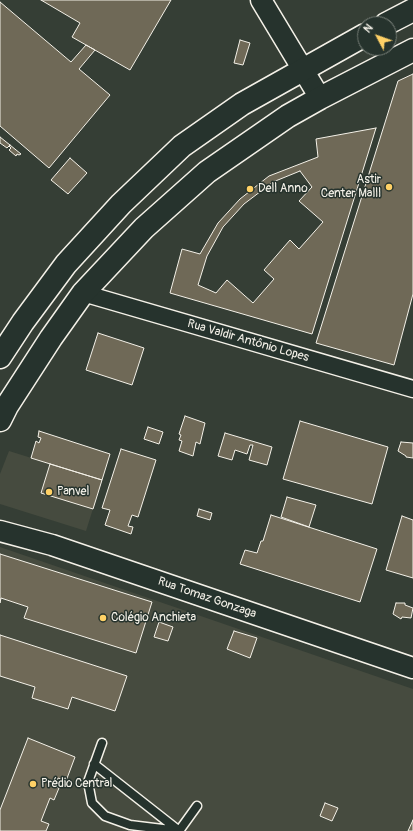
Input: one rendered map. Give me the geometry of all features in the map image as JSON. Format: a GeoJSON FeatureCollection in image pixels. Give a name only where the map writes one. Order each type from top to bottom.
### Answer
{"type":"FeatureCollection","features":[{"type":"Feature","properties":{"kind":"main road"},"geometry":{"type":"LineString","coordinates":[[397,18],[413,10]]}},
{"type":"Feature","properties":{"kind":"main road"},"geometry":{"type":"LineString","coordinates":[[0,357],[23,322],[66,264],[121,204],[182,146],[242,104],[357,39]]}},
{"type":"Feature","properties":{"kind":"main road"},"geometry":{"type":"LineString","coordinates":[[0,420],[7,406],[51,338],[83,293],[144,228],[207,172],[282,120],[320,98],[413,50]]}},
{"type":"Feature","properties":{"kind":"street"},"geometry":{"type":"LineString","coordinates":[[261,0],[320,98]]}},
{"type":"Feature","properties":{"kind":"street","name":"Rua Valdir Antônio Lopes"},"geometry":{"type":"LineString","coordinates":[[83,293],[413,388]]}},
{"type":"Feature","properties":{"kind":"street","name":"Rua Tomaz Gonzaga"},"geometry":{"type":"LineString","coordinates":[[0,531],[60,548],[413,668]]}},
{"type":"Feature","properties":{"kind":"lane"},"geometry":{"type":"LineString","coordinates":[[102,743],[88,782],[92,803],[105,816],[130,825],[179,831]]}},
{"type":"Feature","properties":{"kind":"lane"},"geometry":{"type":"LineString","coordinates":[[94,764],[179,831]]}},
{"type":"Feature","properties":{"kind":"lane"},"geometry":{"type":"LineString","coordinates":[[179,831],[197,806]]}},
{"type":"Feature","properties":{"kind":"shaded area","name":"Panvel"},"geometry":{"type":"Polygon","coordinates":[[[9,451],[102,480],[86,531],[0,504],[0,474],[9,451]]]}},
{"type":"Feature","properties":{"kind":"shaded area","name":"Colégio Anchieta"},"geometry":{"type":"Polygon","coordinates":[[[0,547],[413,689],[413,831],[0,831],[0,547]]]}},
{"type":"Feature","properties":{"kind":"building"},"geometry":{"type":"Polygon","coordinates":[[[41,0],[171,0],[130,70],[72,37],[80,23],[41,0]]]}},
{"type":"Feature","properties":{"kind":"building"},"geometry":{"type":"Polygon","coordinates":[[[0,2],[71,62],[86,45],[95,50],[79,69],[110,95],[49,168],[0,126],[0,2]]]}},
{"type":"Feature","properties":{"kind":"building"},"geometry":{"type":"Polygon","coordinates":[[[240,40],[250,43],[243,65],[234,63],[240,40]]]}},
{"type":"Feature","properties":{"kind":"building","name":"Astir Center Malll"},"geometry":{"type":"Polygon","coordinates":[[[413,74],[413,294],[394,365],[316,343],[398,81],[413,74]]]}},
{"type":"Feature","properties":{"kind":"building"},"geometry":{"type":"Polygon","coordinates":[[[376,128],[312,334],[170,293],[182,249],[200,254],[218,223],[240,199],[269,176],[318,157],[316,139],[376,128]]]}},
{"type":"Feature","properties":{"kind":"building"},"geometry":{"type":"Polygon","coordinates":[[[0,137],[10,145],[7,148],[0,143],[0,137]]]}},
{"type":"Feature","properties":{"kind":"building"},"geometry":{"type":"Polygon","coordinates":[[[10,145],[21,154],[17,154],[16,156],[9,150],[11,148],[9,146],[10,145]]]}},
{"type":"Feature","properties":{"kind":"building"},"geometry":{"type":"Polygon","coordinates":[[[70,158],[87,173],[68,194],[51,180],[70,158]]]}},
{"type":"Feature","properties":{"kind":"building"},"geometry":{"type":"Polygon","coordinates":[[[300,171],[312,187],[299,201],[323,222],[299,249],[290,240],[264,270],[274,279],[253,303],[227,280],[216,293],[198,285],[207,256],[223,227],[244,204],[273,182],[300,171]]]}},
{"type":"Feature","properties":{"kind":"building"},"geometry":{"type":"Polygon","coordinates":[[[98,333],[144,348],[132,385],[86,370],[98,333]]]}},
{"type":"Feature","properties":{"kind":"building"},"geometry":{"type":"Polygon","coordinates":[[[185,416],[205,423],[200,444],[196,442],[193,456],[179,451],[182,441],[179,440],[181,435],[179,434],[185,416]]]}},
{"type":"Feature","properties":{"kind":"building"},"geometry":{"type":"Polygon","coordinates":[[[300,421],[388,447],[372,504],[283,479],[300,421]]]}},
{"type":"Feature","properties":{"kind":"building"},"geometry":{"type":"Polygon","coordinates":[[[148,427],[163,432],[159,444],[144,439],[148,427]]]}},
{"type":"Feature","properties":{"kind":"building"},"geometry":{"type":"Polygon","coordinates":[[[39,431],[110,454],[102,480],[31,458],[36,441],[39,443],[41,438],[38,437],[39,431]]]}},
{"type":"Feature","properties":{"kind":"building"},"geometry":{"type":"Polygon","coordinates":[[[225,433],[272,447],[267,465],[249,460],[253,445],[250,445],[247,454],[235,450],[232,460],[218,456],[225,433]]]}},
{"type":"Feature","properties":{"kind":"building"},"geometry":{"type":"Polygon","coordinates":[[[401,442],[413,443],[413,458],[406,457],[398,451],[401,442]]]}},
{"type":"Feature","properties":{"kind":"building"},"geometry":{"type":"Polygon","coordinates":[[[121,449],[156,460],[138,517],[132,515],[128,526],[133,527],[131,534],[105,525],[110,510],[102,508],[121,449]]]}},
{"type":"Feature","properties":{"kind":"building"},"geometry":{"type":"Polygon","coordinates":[[[50,464],[102,480],[93,509],[41,493],[50,464]]]}},
{"type":"Feature","properties":{"kind":"building"},"geometry":{"type":"Polygon","coordinates":[[[287,497],[316,505],[309,527],[281,517],[287,497]]]}},
{"type":"Feature","properties":{"kind":"building"},"geometry":{"type":"Polygon","coordinates":[[[199,509],[212,513],[210,520],[197,516],[199,509]]]}},
{"type":"Feature","properties":{"kind":"building"},"geometry":{"type":"Polygon","coordinates":[[[271,515],[377,549],[360,602],[240,564],[245,550],[257,553],[261,541],[263,541],[271,515]]]}},
{"type":"Feature","properties":{"kind":"building"},"geometry":{"type":"Polygon","coordinates":[[[402,516],[413,520],[413,578],[386,570],[402,516]]]}},
{"type":"Feature","properties":{"kind":"building"},"geometry":{"type":"Polygon","coordinates":[[[0,554],[152,602],[136,653],[24,618],[28,607],[1,598],[0,603],[0,554]]]}},
{"type":"Feature","properties":{"kind":"building"},"geometry":{"type":"Polygon","coordinates":[[[396,603],[405,603],[405,605],[413,608],[411,618],[402,617],[401,619],[393,614],[396,603]]]}},
{"type":"Feature","properties":{"kind":"building"},"geometry":{"type":"Polygon","coordinates":[[[159,622],[173,627],[168,641],[154,637],[159,622]]]}},
{"type":"Feature","properties":{"kind":"building"},"geometry":{"type":"Polygon","coordinates":[[[234,631],[257,638],[250,658],[227,649],[234,631]]]}},
{"type":"Feature","properties":{"kind":"building"},"geometry":{"type":"Polygon","coordinates":[[[0,635],[127,676],[115,711],[72,697],[68,709],[32,698],[35,687],[0,676],[0,635]]]}},
{"type":"Feature","properties":{"kind":"building","name":"Prédio Central"},"geometry":{"type":"Polygon","coordinates":[[[28,738],[75,757],[66,781],[58,778],[54,786],[59,788],[54,800],[50,798],[41,821],[49,824],[46,831],[0,831],[0,810],[28,738]]]}},
{"type":"Feature","properties":{"kind":"building"},"geometry":{"type":"Polygon","coordinates":[[[325,803],[338,808],[332,821],[320,816],[325,803]]]}},
{"type":"Feature","properties":{"kind":"building"},"geometry":{"type":"Polygon","coordinates":[[[413,820],[413,831],[408,831],[413,820]]]}},
{"type":"Feature","properties":{"kind":"place","name":"Astir Center Malll"},"geometry":{"type":"Point","coordinates":[389,187]}},
{"type":"Feature","properties":{"kind":"place","name":"Dell Anno"},"geometry":{"type":"Point","coordinates":[250,189]}},
{"type":"Feature","properties":{"kind":"place","name":"Panvel"},"geometry":{"type":"Point","coordinates":[49,492]}},
{"type":"Feature","properties":{"kind":"place","name":"Colégio Anchieta"},"geometry":{"type":"Point","coordinates":[103,618]}},
{"type":"Feature","properties":{"kind":"place","name":"Prédio Central"},"geometry":{"type":"Point","coordinates":[33,784]}}]}
